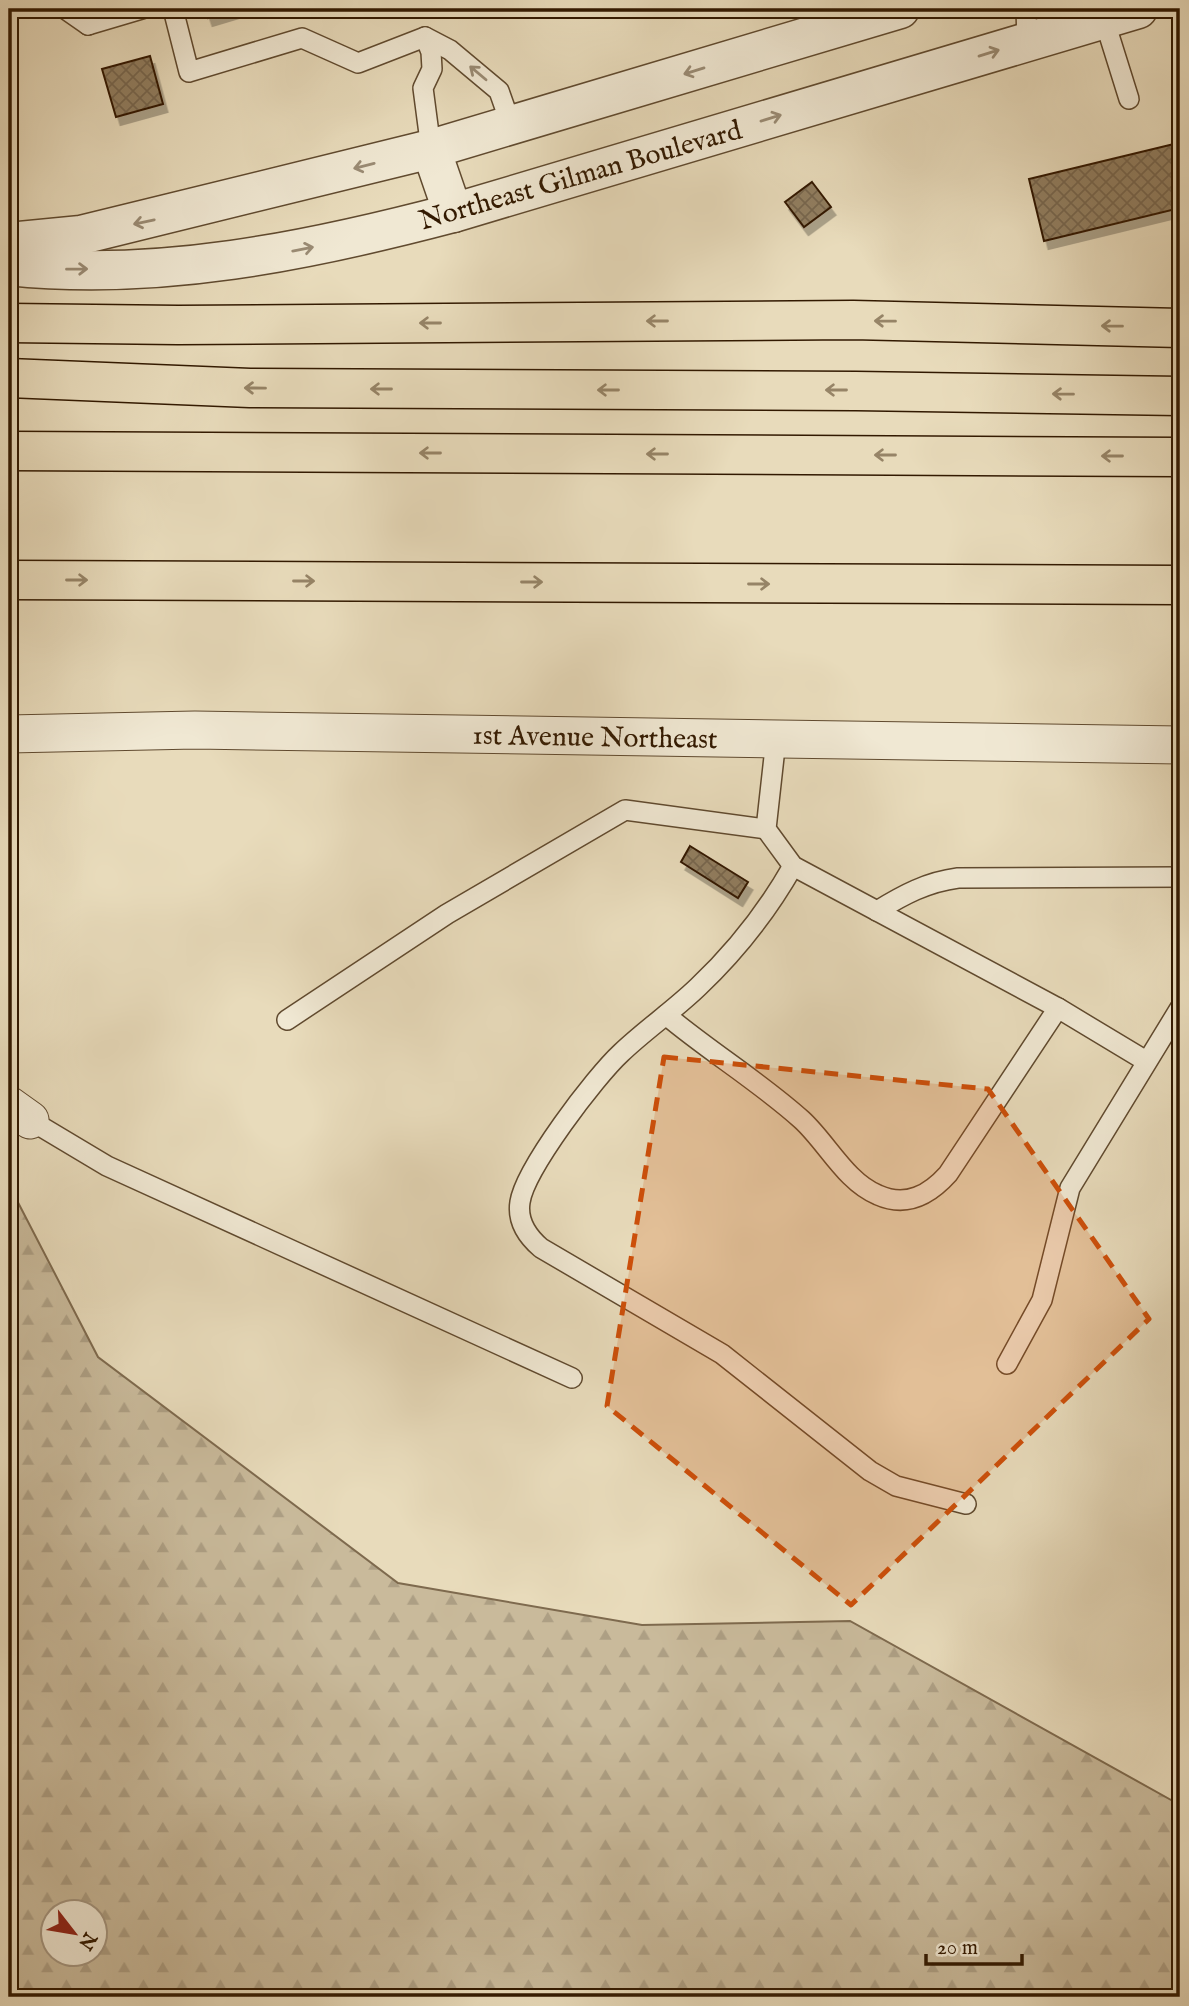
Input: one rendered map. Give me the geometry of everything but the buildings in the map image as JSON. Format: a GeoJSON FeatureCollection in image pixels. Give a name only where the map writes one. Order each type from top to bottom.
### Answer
{"type":"FeatureCollection","features":[{"type":"Feature","properties":{"kind":"highway"},"geometry":{"type":"LineString","coordinates":[[9,323],[192,325],[853,320],[1180,328]]}},
{"type":"Feature","properties":{"kind":"highway"},"geometry":{"type":"LineString","coordinates":[[9,378],[101,384],[324,389],[842,390],[1180,396]]}},
{"type":"Feature","properties":{"kind":"highway"},"geometry":{"type":"LineString","coordinates":[[9,451],[1180,457]]}},
{"type":"Feature","properties":{"kind":"highway"},"geometry":{"type":"LineString","coordinates":[[9,580],[1180,585]]}},
{"type":"Feature","properties":{"kind":"street"},"geometry":{"type":"LineString","coordinates":[[9,242],[93,233],[430,149],[511,125],[826,20],[900,9]]}},
{"type":"Feature","properties":{"kind":"street","name":"Northeast Gilman Boulevard"},"geometry":{"type":"LineString","coordinates":[[9,266],[119,268],[260,256],[346,241],[453,213],[1026,25],[1121,14]]}},
{"type":"Feature","properties":{"kind":"street"},"geometry":{"type":"LineString","coordinates":[[430,149],[453,213]]}},
{"type":"Feature","properties":{"kind":"street","name":"1st Avenue Northeast"},"geometry":{"type":"LineString","coordinates":[[9,734],[195,730],[1180,745]]}},
{"type":"Feature","properties":{"kind":"lane"},"geometry":{"type":"LineString","coordinates":[[65,9],[94,17],[142,9]]}},
{"type":"Feature","properties":{"kind":"lane"},"geometry":{"type":"LineString","coordinates":[[173,9],[188,72],[302,38],[358,63],[425,37],[450,50],[499,91],[511,125]]}},
{"type":"Feature","properties":{"kind":"lane"},"geometry":{"type":"LineString","coordinates":[[1121,14],[1129,99]]}},
{"type":"Feature","properties":{"kind":"lane"},"geometry":{"type":"LineString","coordinates":[[425,37],[431,52],[432,69],[423,88],[430,149]]}},
{"type":"Feature","properties":{"kind":"lane"},"geometry":{"type":"LineString","coordinates":[[776,739],[766,829],[793,866],[1058,1008],[1146,1061]]}},
{"type":"Feature","properties":{"kind":"lane"},"geometry":{"type":"LineString","coordinates":[[287,1020],[447,914],[625,810],[766,829]]}},
{"type":"Feature","properties":{"kind":"lane"},"geometry":{"type":"LineString","coordinates":[[793,866],[747,933],[698,987],[603,1072],[533,1170],[520,1202],[524,1228],[541,1248],[722,1354],[870,1471],[897,1486],[966,1504]]}},
{"type":"Feature","properties":{"kind":"lane"},"geometry":{"type":"LineString","coordinates":[[877,911],[907,893],[938,881],[958,878],[1180,877]]}},
{"type":"Feature","properties":{"kind":"lane"},"geometry":{"type":"LineString","coordinates":[[666,1015],[801,1119],[862,1186],[878,1196],[904,1200],[932,1192],[948,1174],[1058,1008]]}},
{"type":"Feature","properties":{"kind":"lane"},"geometry":{"type":"LineString","coordinates":[[1007,1364],[1042,1300],[1070,1188],[1180,1008]]}},
{"type":"Feature","properties":{"kind":"lane"},"geometry":{"type":"LineString","coordinates":[[19,1112],[107,1166],[572,1378]]}},
{"type":"Feature","properties":{"kind":"highlighted area"},"geometry":{"type":"Polygon","coordinates":[[[664,1057],[988,1089],[1149,1319],[851,1605],[607,1406],[664,1057]]]}},
{"type":"Feature","properties":{"kind":"green space"},"geometry":{"type":"Polygon","coordinates":[[[9,1185],[98,1357],[398,1583],[642,1625],[850,1621],[1180,1805],[1180,1997],[9,1997],[9,1185]]]}}]}
